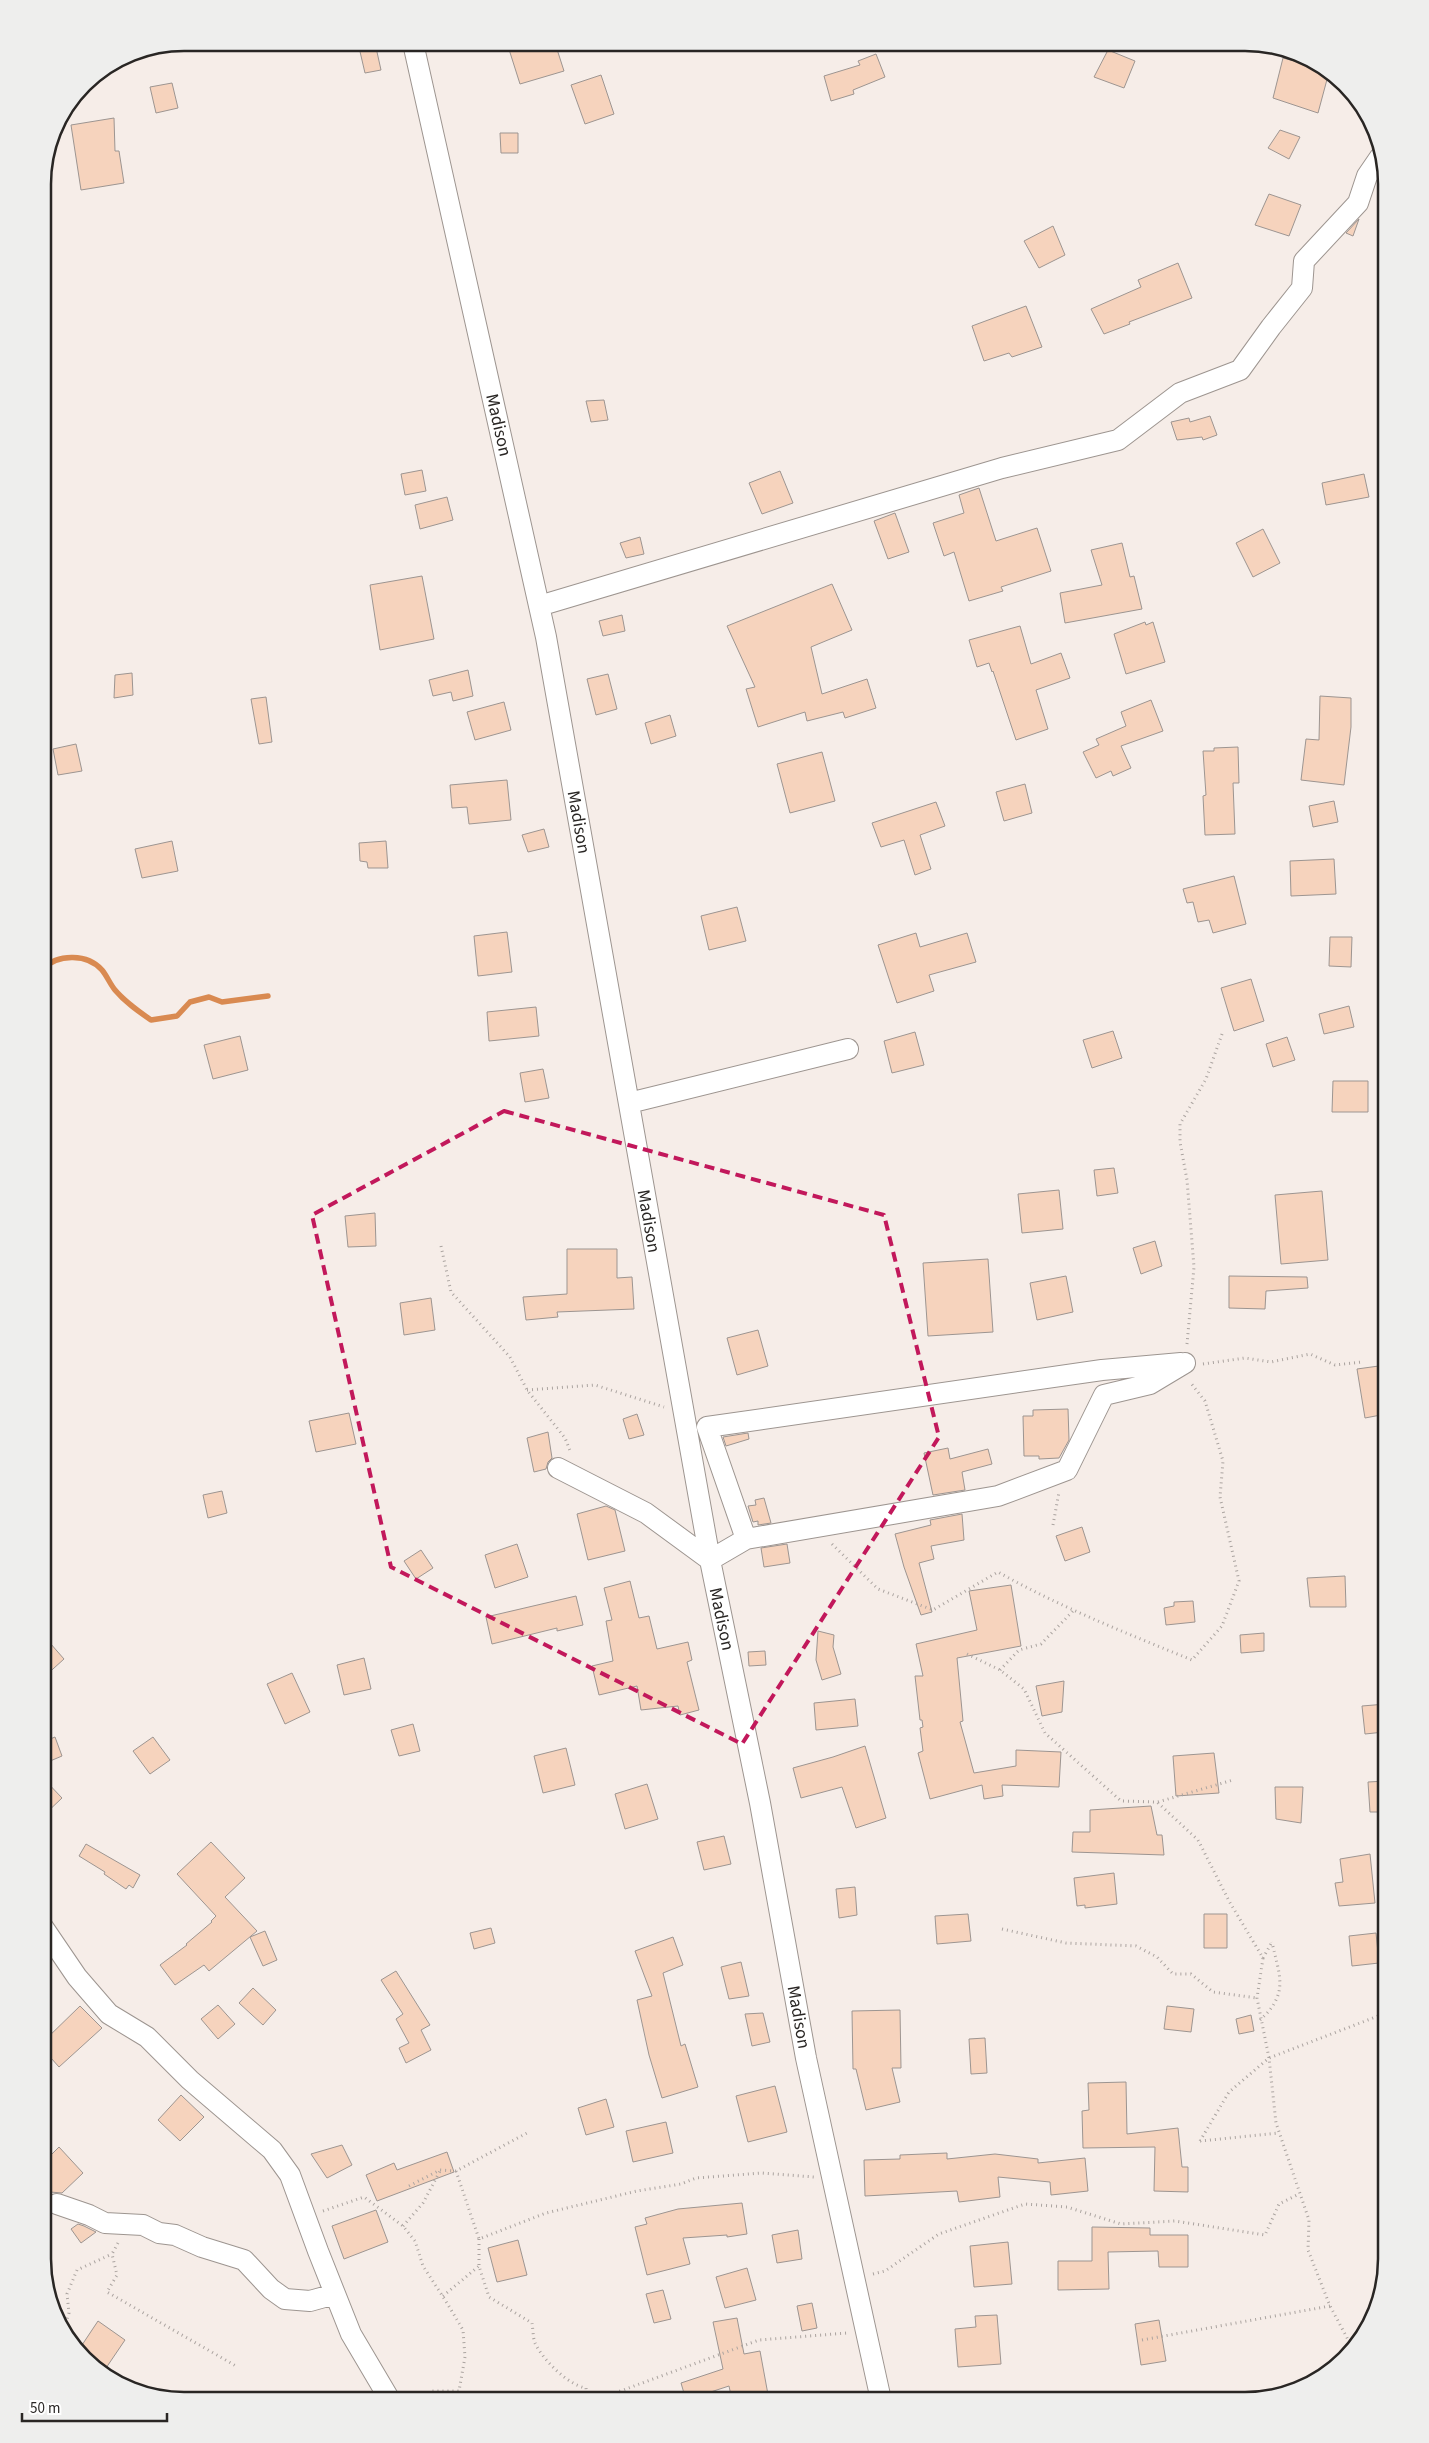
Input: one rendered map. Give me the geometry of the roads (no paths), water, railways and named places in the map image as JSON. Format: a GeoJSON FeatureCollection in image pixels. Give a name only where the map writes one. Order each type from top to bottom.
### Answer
{"type":"FeatureCollection","features":[{"type":"Feature","properties":{"kind":"street","name":"Madison"},"geometry":{"type":"LineString","coordinates":[[415,52],[539,606],[710,1560],[760,1803],[806,2058],[879,2392]]}},
{"type":"Feature","properties":{"kind":"street"},"geometry":{"type":"LineString","coordinates":[[539,606],[1002,468],[1118,440],[1180,393],[1240,370],[1271,326],[1302,288],[1304,261],[1358,204],[1376,176]]}},
{"type":"Feature","properties":{"kind":"street"},"geometry":{"type":"LineString","coordinates":[[628,1103],[848,1049]]}},
{"type":"Feature","properties":{"kind":"street"},"geometry":{"type":"LineString","coordinates":[[558,1468],[646,1513],[710,1560],[746,1539],[998,1496],[1067,1470],[1104,1395],[1150,1384],[1185,1363],[1102,1370],[707,1427],[746,1539]]}},
{"type":"Feature","properties":{"kind":"street"},"geometry":{"type":"LineString","coordinates":[[51,1940],[77,1977],[109,2014],[147,2037],[190,2080],[272,2150],[290,2174],[351,2334],[385,2391]]}},
{"type":"Feature","properties":{"kind":"street"},"geometry":{"type":"LineString","coordinates":[[57,2204],[89,2215],[104,2224],[143,2226],[159,2233],[175,2235],[202,2247],[244,2260],[271,2289],[286,2299],[310,2301],[335,2294]]}},
{"type":"Feature","properties":{"kind":"waterway"},"geometry":{"type":"LineString","coordinates":[[52,963],[65,958],[81,958],[96,965],[102,970],[113,988],[151,1020],[177,1016],[190,1002],[209,997],[222,1002],[268,996]]}}]}
